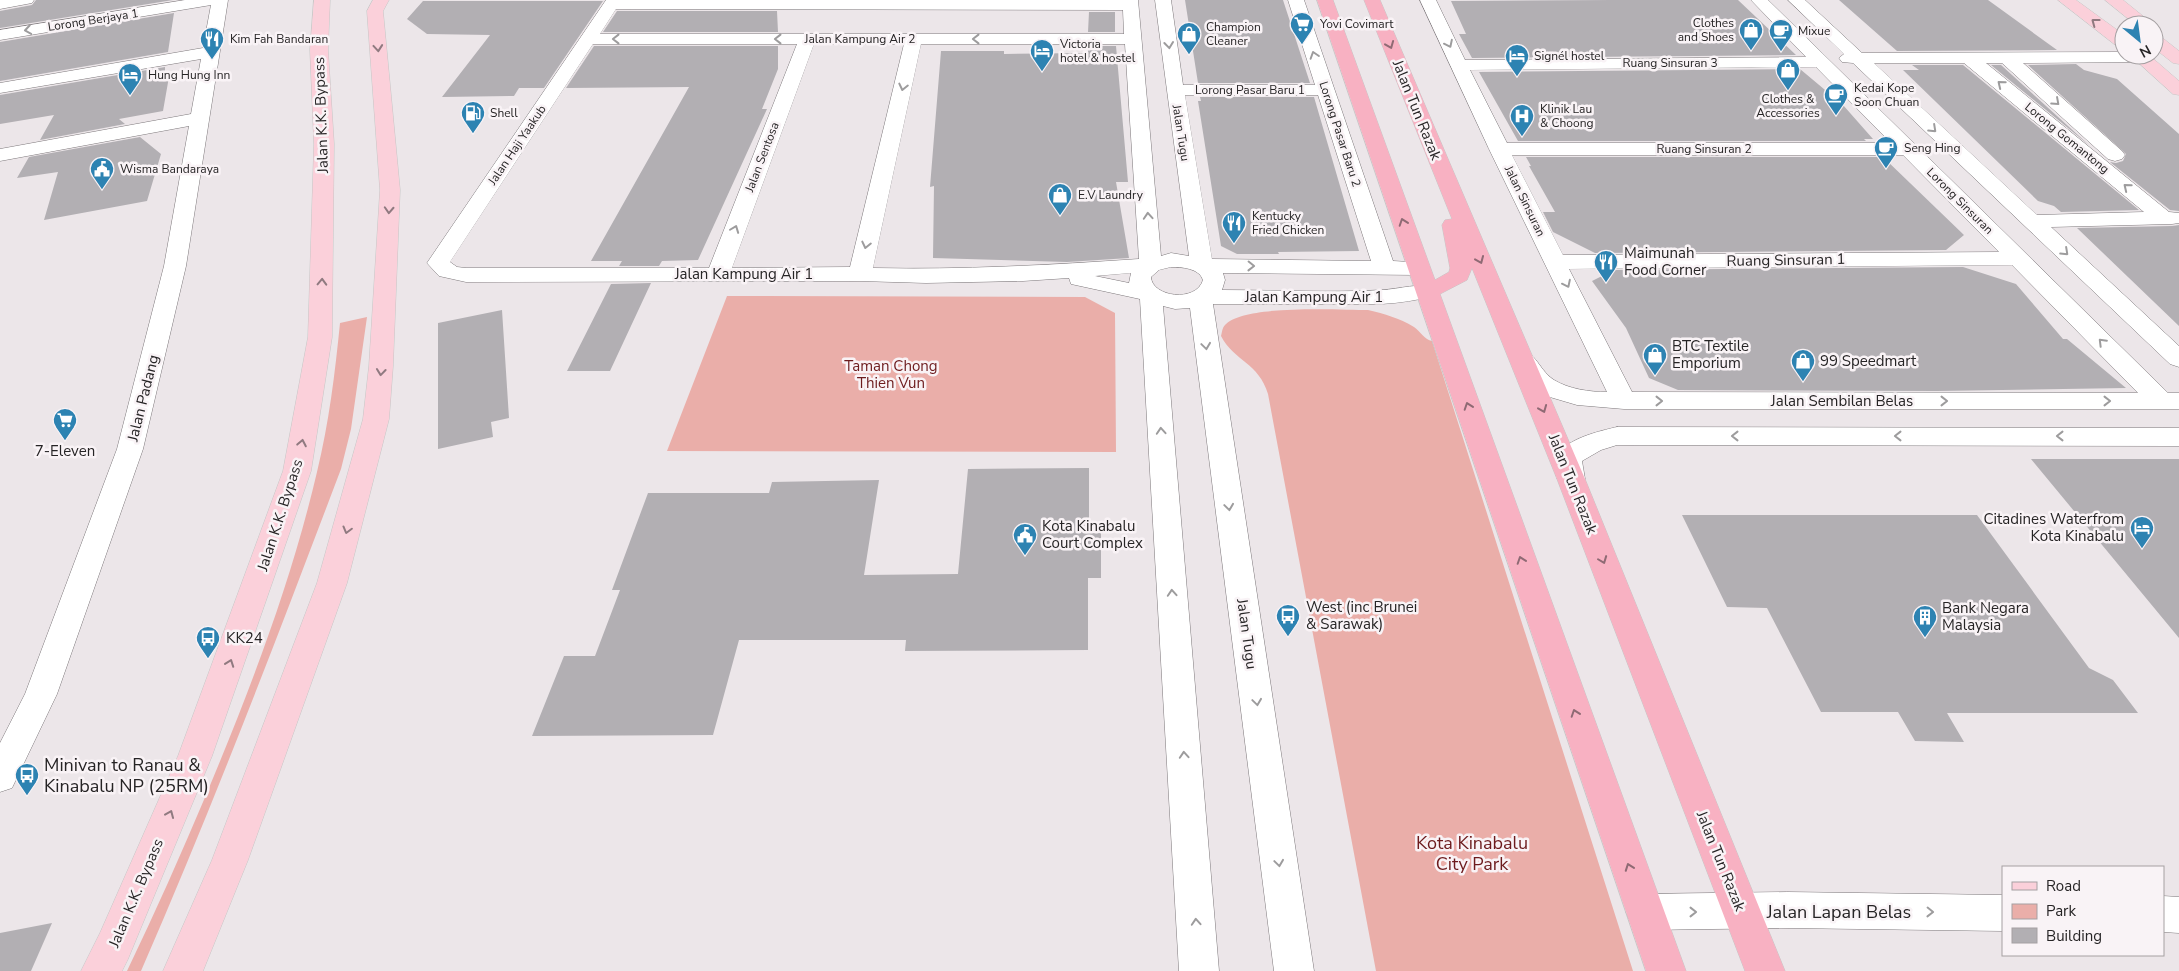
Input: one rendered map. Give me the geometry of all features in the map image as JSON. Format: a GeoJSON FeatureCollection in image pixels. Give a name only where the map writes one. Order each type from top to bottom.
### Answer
{"type":"FeatureCollection","features":[{"type":"Feature","properties":{"kind":"highway"},"geometry":{"type":"LineString","coordinates":[[1325,0],[1666,971]]}},
{"type":"Feature","properties":{"kind":"highway","name":"Jalan Tun Razak"},"geometry":{"type":"LineString","coordinates":[[1372,0],[1571,478],[1765,971]]}},
{"type":"Feature","properties":{"kind":"highway"},"geometry":{"type":"LineString","coordinates":[[1423,279],[1449,282],[1459,275],[1461,268],[1442,172]]}},
{"type":"Feature","properties":{"kind":"main road","name":"Jalan K.K. Bypass"},"geometry":{"type":"LineString","coordinates":[[101,971],[114,946],[198,748],[297,471],[320,337],[324,144],[319,50],[322,0]]}},
{"type":"Feature","properties":{"kind":"main road"},"geometry":{"type":"LineString","coordinates":[[183,971],[230,860],[332,583],[376,419],[381,366],[390,190],[375,11],[380,0]]}},
{"type":"Feature","properties":{"kind":"main road"},"geometry":{"type":"LineString","coordinates":[[2066,0],[2114,36]]}},
{"type":"Feature","properties":{"kind":"main road"},"geometry":{"type":"LineString","coordinates":[[2101,0],[2121,15]]}},
{"type":"Feature","properties":{"kind":"main road"},"geometry":{"type":"LineString","coordinates":[[2113,0],[2133,15]]}},
{"type":"Feature","properties":{"kind":"main road"},"geometry":{"type":"LineString","coordinates":[[2164,38],[2179,49]]}},
{"type":"Feature","properties":{"kind":"main road"},"geometry":{"type":"LineString","coordinates":[[2164,48],[2179,59]]}},
{"type":"Feature","properties":{"kind":"main road"},"geometry":{"type":"LineString","coordinates":[[2150,65],[2179,90]]}},
{"type":"Feature","properties":{"kind":"street"},"geometry":{"type":"LineString","coordinates":[[0,4],[26,0]]}},
{"type":"Feature","properties":{"kind":"street","name":"Lorong Berjaya 1"},"geometry":{"type":"LineString","coordinates":[[0,35],[215,0]]}},
{"type":"Feature","properties":{"kind":"street","name":"Jalan Padang"},"geometry":{"type":"LineString","coordinates":[[0,777],[41,694],[130,449],[175,266],[220,0]]}},
{"type":"Feature","properties":{"kind":"street","name":"Jalan Tugu"},"geometry":{"type":"LineString","coordinates":[[1164,0],[1174,90],[1202,266],[1208,271],[1214,282],[1212,288],[1200,298],[1294,971]]}},
{"type":"Feature","properties":{"kind":"street","name":"Lorong Pasar Baru 2"},"geometry":{"type":"LineString","coordinates":[[1296,0],[1384,268]]}},
{"type":"Feature","properties":{"kind":"street","name":"Jalan Sinsuran"},"geometry":{"type":"LineString","coordinates":[[1428,0],[1524,202],[1556,262],[1624,401]]}},
{"type":"Feature","properties":{"kind":"street","name":"Lorong Sinsuran"},"geometry":{"type":"LineString","coordinates":[[1758,0],[2136,377],[2157,384],[2173,396]]}},
{"type":"Feature","properties":{"kind":"street"},"geometry":{"type":"LineString","coordinates":[[1796,0],[2179,359]]}},
{"type":"Feature","properties":{"kind":"street","name":"Jalan Kampung Air 2"},"geometry":{"type":"LineString","coordinates":[[613,2],[662,22],[807,39],[1132,39]]}},
{"type":"Feature","properties":{"kind":"street","name":"Jalan Haji Yaakub"},"geometry":{"type":"LineString","coordinates":[[466,275],[451,274],[442,269],[438,263],[613,2]]}},
{"type":"Feature","properties":{"kind":"street"},"geometry":{"type":"LineString","coordinates":[[1130,3],[1151,265],[1140,276],[1140,282],[1151,295],[1200,971]]}},
{"type":"Feature","properties":{"kind":"street","name":"Jalan Kampung Air 2"},"geometry":{"type":"LineString","coordinates":[[587,40],[662,22],[868,5],[1130,3]]}},
{"type":"Feature","properties":{"kind":"street"},"geometry":{"type":"LineString","coordinates":[[857,39],[868,5]]}},
{"type":"Feature","properties":{"kind":"street"},"geometry":{"type":"LineString","coordinates":[[1056,39],[1058,5]]}},
{"type":"Feature","properties":{"kind":"street","name":"Jalan Sentosa"},"geometry":{"type":"LineString","coordinates":[[718,274],[807,39]]}},
{"type":"Feature","properties":{"kind":"street"},"geometry":{"type":"LineString","coordinates":[[860,274],[914,39]]}},
{"type":"Feature","properties":{"kind":"street"},"geometry":{"type":"LineString","coordinates":[[0,88],[211,52]]}},
{"type":"Feature","properties":{"kind":"street","name":"Ruang Sinsuran 3"},"geometry":{"type":"LineString","coordinates":[[1459,65],[1858,58],[2114,56]]}},
{"type":"Feature","properties":{"kind":"street","name":"Lorong Gomantong"},"geometry":{"type":"LineString","coordinates":[[2006,57],[2174,218]]}},
{"type":"Feature","properties":{"kind":"street","name":"Lorong Gomantong"},"geometry":{"type":"LineString","coordinates":[[1969,58],[2174,218]]}},
{"type":"Feature","properties":{"kind":"street","name":"Lorong Pasar Baru 1"},"geometry":{"type":"LineString","coordinates":[[1174,90],[1326,90]]}},
{"type":"Feature","properties":{"kind":"street"},"geometry":{"type":"LineString","coordinates":[[0,154],[200,118]]}},
{"type":"Feature","properties":{"kind":"street","name":"Ruang Sinsuran 2"},"geometry":{"type":"LineString","coordinates":[[1499,149],[1908,149]]}},
{"type":"Feature","properties":{"kind":"street"},"geometry":{"type":"LineString","coordinates":[[2031,221],[2174,218]]}},
{"type":"Feature","properties":{"kind":"street","name":"Ruang Sinsuran 1"},"geometry":{"type":"LineString","coordinates":[[1556,262],[2017,258]]}},
{"type":"Feature","properties":{"kind":"street","name":"Jalan Kampung Air 1"},"geometry":{"type":"LineString","coordinates":[[466,275],[860,274],[926,276],[1022,274],[1151,265],[1176,260],[1193,262],[1202,266],[1384,268],[1423,279],[1409,295],[1381,297],[1200,298],[1175,301],[1082,280],[1022,274]]}},
{"type":"Feature","properties":{"kind":"street","name":"Jalan Sembilan Belas"},"geometry":{"type":"LineString","coordinates":[[1521,357],[1538,380],[1554,390],[1576,397],[1624,401],[2173,396]]}},
{"type":"Feature","properties":{"kind":"street"},"geometry":{"type":"LineString","coordinates":[[1571,478],[1568,458],[1580,448],[1599,440],[1617,436],[2179,436]]}},
{"type":"Feature","properties":{"kind":"street","name":"Jalan Lapan Belas"},"geometry":{"type":"LineString","coordinates":[[1646,912],[1787,910],[2002,912]]}},
{"type":"Feature","properties":{"kind":"street"},"geometry":{"type":"LineString","coordinates":[[2164,914],[2179,915]]}},
{"type":"Feature","properties":{"kind":"green space","name":"Taman Chong Thien Vun"},"geometry":{"type":"Polygon","coordinates":[[[727,296],[1085,297],[1115,313],[1116,452],[667,451],[727,296]]]}},
{"type":"Feature","properties":{"kind":"green space","name":"Kota Kinabalu City Park"},"geometry":{"type":"Polygon","coordinates":[[[1315,309],[1368,310],[1403,321],[1432,341],[1633,971],[1376,971],[1268,394],[1259,375],[1226,344],[1221,336],[1225,325],[1235,318],[1251,314],[1315,309]]]}},
{"type":"Feature","properties":{"kind":"green space"},"geometry":{"type":"Polygon","coordinates":[[[367,317],[351,429],[341,469],[244,721],[168,909],[141,971],[127,971],[206,795],[254,676],[282,595],[307,513],[321,454],[331,398],[340,323],[367,317]]]}},
{"type":"Feature","properties":{"kind":"building"},"geometry":{"type":"Polygon","coordinates":[[[36,0],[173,0],[0,28],[0,11],[32,5],[36,0]]]}},
{"type":"Feature","properties":{"kind":"building"},"geometry":{"type":"Polygon","coordinates":[[[1185,0],[1283,0],[1310,83],[1198,83],[1185,0]]]}},
{"type":"Feature","properties":{"kind":"building"},"geometry":{"type":"Polygon","coordinates":[[[1738,0],[1796,55],[1472,58],[1459,34],[1466,34],[1451,1],[1738,0]]]}},
{"type":"Feature","properties":{"kind":"building"},"geometry":{"type":"Polygon","coordinates":[[[1839,0],[1988,0],[2057,50],[1897,51],[1839,0]]]}},
{"type":"Feature","properties":{"kind":"building"},"geometry":{"type":"Polygon","coordinates":[[[423,1],[603,1],[544,88],[519,88],[514,96],[442,97],[490,35],[427,34],[407,19],[423,1]]]}},
{"type":"Feature","properties":{"kind":"building"},"geometry":{"type":"Polygon","coordinates":[[[617,11],[777,11],[778,32],[603,32],[617,11]]]}},
{"type":"Feature","properties":{"kind":"building"},"geometry":{"type":"Polygon","coordinates":[[[1089,12],[1115,12],[1115,32],[1088,32],[1089,12]]]}},
{"type":"Feature","properties":{"kind":"building"},"geometry":{"type":"Polygon","coordinates":[[[174,13],[168,52],[0,81],[0,42],[174,13]]]}},
{"type":"Feature","properties":{"kind":"building"},"geometry":{"type":"Polygon","coordinates":[[[594,46],[778,46],[778,69],[762,109],[767,109],[698,260],[662,261],[659,266],[619,266],[622,261],[591,261],[689,87],[566,88],[594,46]]]}},
{"type":"Feature","properties":{"kind":"building"},"geometry":{"type":"Polygon","coordinates":[[[1088,46],[1116,46],[1128,182],[1116,182],[1129,258],[1067,262],[933,258],[934,186],[930,187],[941,51],[1004,51],[1004,54],[1088,53],[1088,46]]]}},
{"type":"Feature","properties":{"kind":"building"},"geometry":{"type":"Polygon","coordinates":[[[2076,64],[2084,70],[2117,79],[2179,134],[2179,211],[2170,210],[2110,162],[2123,161],[2126,154],[2028,65],[2076,64]]]}},
{"type":"Feature","properties":{"kind":"building"},"geometry":{"type":"Polygon","coordinates":[[[1912,65],[1963,65],[2139,210],[2061,212],[2054,206],[2038,201],[1903,70],[1919,70],[1912,65]]]}},
{"type":"Feature","properties":{"kind":"building"},"geometry":{"type":"Polygon","coordinates":[[[1991,65],[2001,65],[2090,146],[1991,65]]]}},
{"type":"Feature","properties":{"kind":"building"},"geometry":{"type":"Polygon","coordinates":[[[165,67],[165,72],[170,71],[163,111],[119,119],[125,124],[40,140],[54,115],[0,124],[0,95],[165,67]]]}},
{"type":"Feature","properties":{"kind":"building"},"geometry":{"type":"Polygon","coordinates":[[[1800,69],[1843,105],[1873,139],[1864,139],[1866,141],[1518,141],[1479,72],[1800,69]]]}},
{"type":"Feature","properties":{"kind":"building"},"geometry":{"type":"Polygon","coordinates":[[[1200,97],[1314,97],[1359,251],[1237,254],[1221,246],[1198,101],[1201,101],[1200,97]]]}},
{"type":"Feature","properties":{"kind":"building","name":"Wisma Bandaraya"},"geometry":{"type":"Polygon","coordinates":[[[140,137],[161,154],[147,201],[44,220],[58,172],[17,178],[29,157],[140,137]]]}},
{"type":"Feature","properties":{"kind":"building"},"geometry":{"type":"Polygon","coordinates":[[[1526,157],[1883,157],[1964,235],[1946,250],[1595,253],[1553,232],[1543,212],[1555,212],[1529,166],[1531,166],[1526,157]]]}},
{"type":"Feature","properties":{"kind":"building"},"geometry":{"type":"Polygon","coordinates":[[[2179,225],[2179,326],[2077,228],[2172,226],[2179,225]]]}},
{"type":"Feature","properties":{"kind":"building"},"geometry":{"type":"Polygon","coordinates":[[[1963,267],[2016,284],[2063,339],[2067,339],[2126,388],[1937,391],[1678,390],[1649,378],[1626,328],[1592,281],[1614,270],[1963,267]]]}},
{"type":"Feature","properties":{"kind":"building"},"geometry":{"type":"Polygon","coordinates":[[[651,283],[610,371],[567,371],[611,284],[651,283]]]}},
{"type":"Feature","properties":{"kind":"building"},"geometry":{"type":"Polygon","coordinates":[[[502,310],[509,418],[491,422],[493,437],[438,449],[438,323],[502,310]]]}},
{"type":"Feature","properties":{"kind":"building","name":"Citadines Waterfrom Kota Kinabalu"},"geometry":{"type":"Polygon","coordinates":[[[2031,459],[2179,459],[2179,638],[2031,459]]]}},
{"type":"Feature","properties":{"kind":"building"},"geometry":{"type":"Polygon","coordinates":[[[1089,468],[1089,531],[1101,531],[1101,578],[1088,578],[1088,650],[905,651],[906,640],[739,640],[713,735],[532,736],[564,656],[595,656],[620,590],[612,590],[648,493],[769,493],[772,482],[879,480],[864,575],[958,574],[968,469],[1089,468]]]}},
{"type":"Feature","properties":{"kind":"building","name":"Bank Negara Malaysia"},"geometry":{"type":"Polygon","coordinates":[[[1682,515],[1977,515],[2089,668],[2113,680],[2138,713],[1947,713],[1964,742],[1915,741],[1898,712],[1821,712],[1767,608],[1727,607],[1682,515]]]}},
{"type":"Feature","properties":{"kind":"building"},"geometry":{"type":"Polygon","coordinates":[[[52,923],[31,971],[0,971],[0,933],[52,923]]]}},
{"type":"Feature","properties":{"kind":"place","name":"Yovi Covimart"},"geometry":{"type":"Point","coordinates":[1302,45]}},
{"type":"Feature","properties":{"kind":"place","name":"Clothes and Shoes"},"geometry":{"type":"Point","coordinates":[1751,51]}},
{"type":"Feature","properties":{"kind":"place","name":"Mixue"},"geometry":{"type":"Point","coordinates":[1781,52]}},
{"type":"Feature","properties":{"kind":"place","name":"Champion Cleaner"},"geometry":{"type":"Point","coordinates":[1189,55]}},
{"type":"Feature","properties":{"kind":"place","name":"Kim Fah Bandaran"},"geometry":{"type":"Point","coordinates":[212,60]}},
{"type":"Feature","properties":{"kind":"place","name":"Victoria hotel & hostel"},"geometry":{"type":"Point","coordinates":[1042,72]}},
{"type":"Feature","properties":{"kind":"place","name":"Signél hostel"},"geometry":{"type":"Point","coordinates":[1517,77]}},
{"type":"Feature","properties":{"kind":"place","name":"Clothes & Accessories"},"geometry":{"type":"Point","coordinates":[1788,91]}},
{"type":"Feature","properties":{"kind":"place","name":"Hung Hung Inn"},"geometry":{"type":"Point","coordinates":[130,96]}},
{"type":"Feature","properties":{"kind":"place","name":"Kedai Kope Soon Chuan"},"geometry":{"type":"Point","coordinates":[1836,116]}},
{"type":"Feature","properties":{"kind":"place","name":"Shell"},"geometry":{"type":"Point","coordinates":[473,134]}},
{"type":"Feature","properties":{"kind":"place","name":"Klinik Lau & Choong"},"geometry":{"type":"Point","coordinates":[1522,137]}},
{"type":"Feature","properties":{"kind":"place","name":"Seng Hing"},"geometry":{"type":"Point","coordinates":[1886,169]}},
{"type":"Feature","properties":{"kind":"place","name":"Wisma Bandaraya"},"geometry":{"type":"Point","coordinates":[102,190]}},
{"type":"Feature","properties":{"kind":"place","name":"E.V Laundry"},"geometry":{"type":"Point","coordinates":[1060,216]}},
{"type":"Feature","properties":{"kind":"place","name":"Kentucky Fried Chicken"},"geometry":{"type":"Point","coordinates":[1234,244]}},
{"type":"Feature","properties":{"kind":"place","name":"Maimunah Food Corner"},"geometry":{"type":"Point","coordinates":[1606,283]}},
{"type":"Feature","properties":{"kind":"place","name":"BTC Textile Emporium"},"geometry":{"type":"Point","coordinates":[1655,376]}},
{"type":"Feature","properties":{"kind":"place","name":"99 Speedmart"},"geometry":{"type":"Point","coordinates":[1803,382]}},
{"type":"Feature","properties":{"kind":"place","name":"7-Eleven"},"geometry":{"type":"Point","coordinates":[65,441]}},
{"type":"Feature","properties":{"kind":"place","name":"Citadines Waterfrom Kota Kinabalu"},"geometry":{"type":"Point","coordinates":[2142,549]}},
{"type":"Feature","properties":{"kind":"place","name":"Kota Kinabalu Court Complex"},"geometry":{"type":"Point","coordinates":[1025,556]}},
{"type":"Feature","properties":{"kind":"place","name":"West (inc Brunei & Sarawak)"},"geometry":{"type":"Point","coordinates":[1288,637]}},
{"type":"Feature","properties":{"kind":"place","name":"Bank Negara Malaysia"},"geometry":{"type":"Point","coordinates":[1925,638]}},
{"type":"Feature","properties":{"kind":"place","name":"KK24"},"geometry":{"type":"Point","coordinates":[208,659]}},
{"type":"Feature","properties":{"kind":"place","name":"Minivan to Ranau & Kinabalu NP (25RM)"},"geometry":{"type":"Point","coordinates":[27,796]}}]}
